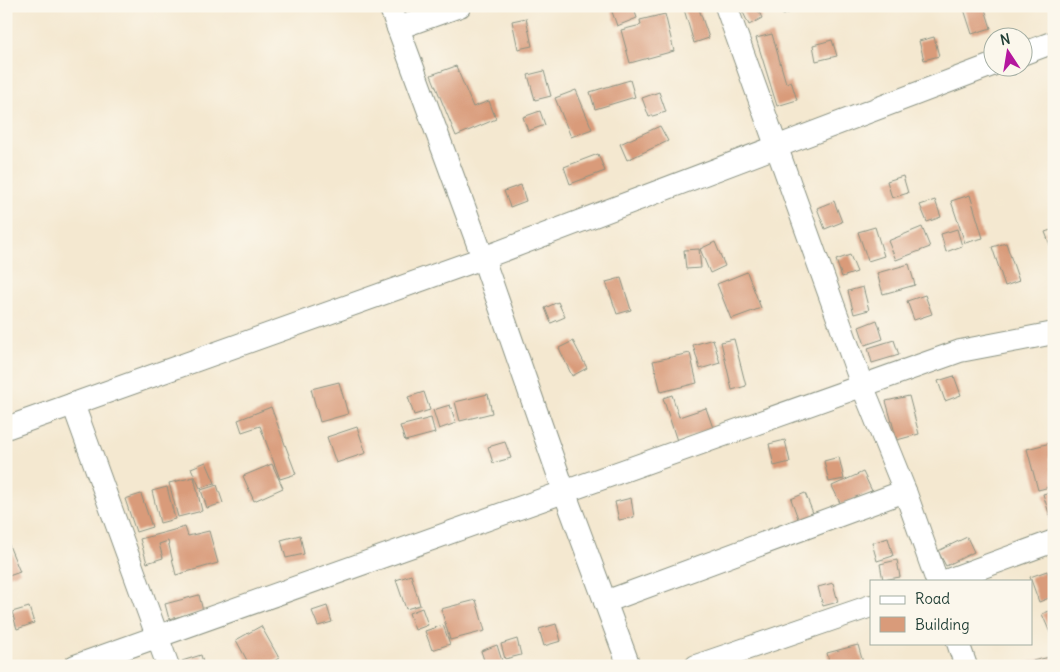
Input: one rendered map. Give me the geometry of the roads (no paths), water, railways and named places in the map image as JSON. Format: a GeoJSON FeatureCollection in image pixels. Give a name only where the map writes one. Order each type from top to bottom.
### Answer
{"type":"FeatureCollection","features":[{"type":"Feature","properties":{"kind":"street"},"geometry":{"type":"LineString","coordinates":[[390,6],[483,258],[564,491],[629,666]]}},
{"type":"Feature","properties":{"kind":"street"},"geometry":{"type":"LineString","coordinates":[[398,28],[460,6]]}},
{"type":"Feature","properties":{"kind":"street"},"geometry":{"type":"LineString","coordinates":[[726,6],[862,385],[905,491],[937,580]]}},
{"type":"Feature","properties":{"kind":"street"},"geometry":{"type":"LineString","coordinates":[[1032,50],[1054,42]]}},
{"type":"Feature","properties":{"kind":"street"},"geometry":{"type":"LineString","coordinates":[[6,428],[483,258],[982,69]]}},
{"type":"Feature","properties":{"kind":"street"},"geometry":{"type":"LineString","coordinates":[[74,666],[158,638],[564,491],[960,351],[1054,333]]}},
{"type":"Feature","properties":{"kind":"street"},"geometry":{"type":"LineString","coordinates":[[73,404],[168,666]]}},
{"type":"Feature","properties":{"kind":"street"},"geometry":{"type":"LineString","coordinates":[[605,602],[905,491]]}},
{"type":"Feature","properties":{"kind":"street"},"geometry":{"type":"LineString","coordinates":[[948,580],[1054,541]]}},
{"type":"Feature","properties":{"kind":"street"},"geometry":{"type":"LineString","coordinates":[[696,666],[870,606]]}},
{"type":"Feature","properties":{"kind":"street"},"geometry":{"type":"LineString","coordinates":[[958,644],[966,666]]}}]}
